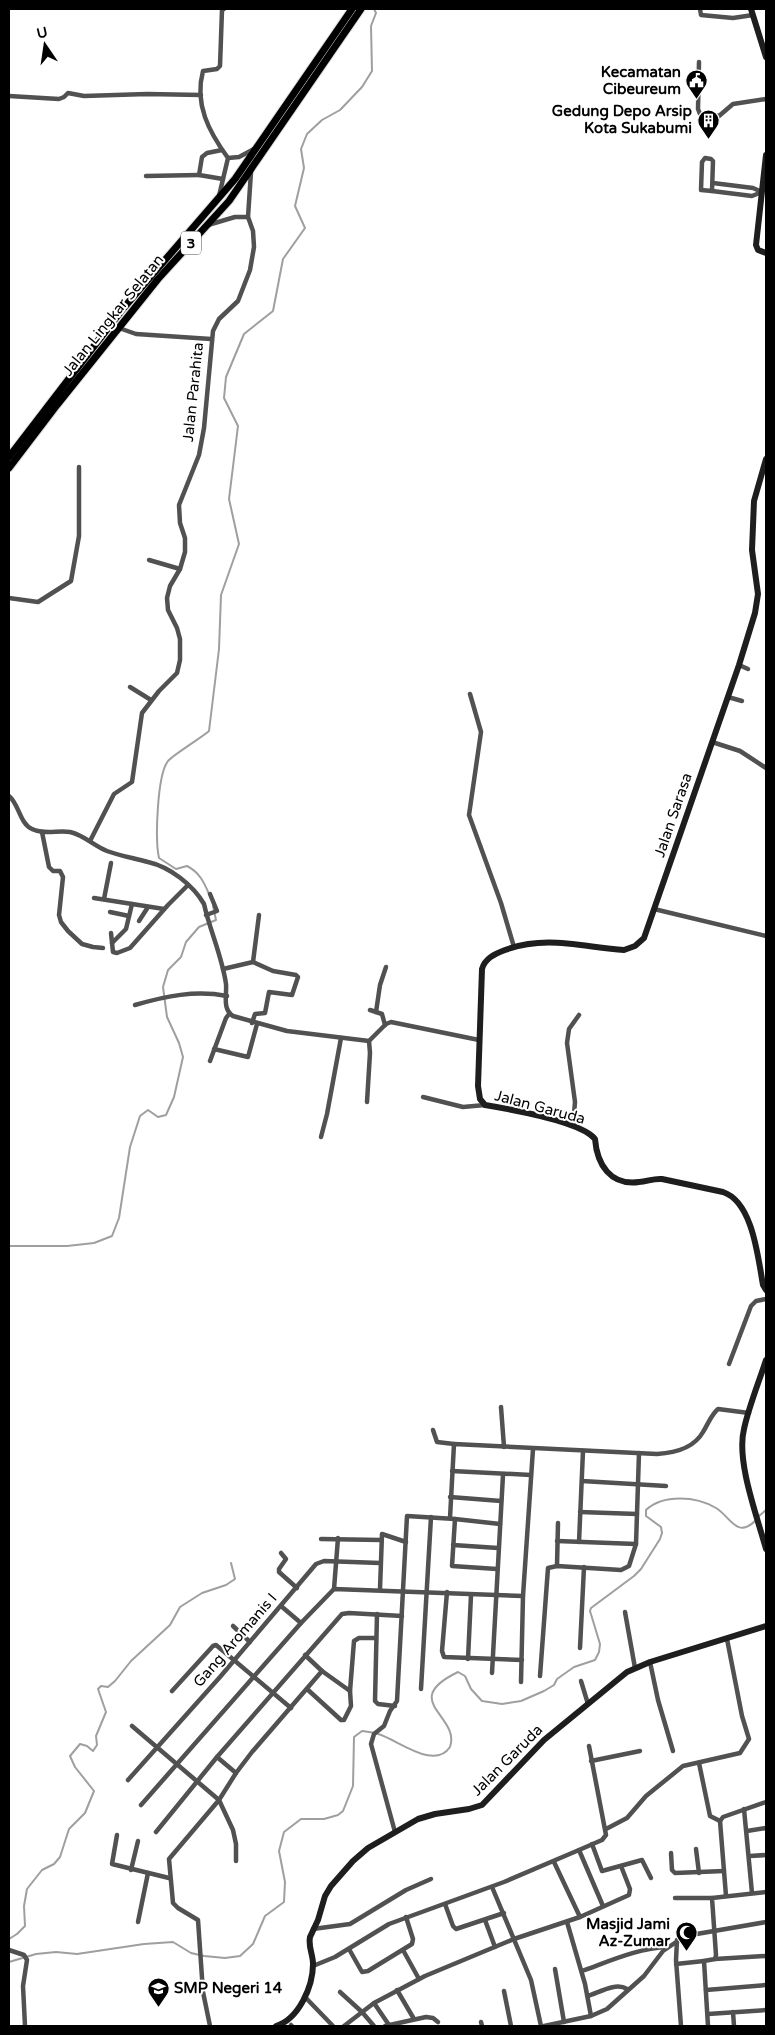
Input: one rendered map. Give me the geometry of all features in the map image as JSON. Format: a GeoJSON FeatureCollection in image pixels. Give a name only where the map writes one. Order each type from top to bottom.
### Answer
{"type":"FeatureCollection","features":[{"type":"Feature","properties":{"kind":"main road","name":"Jalan Lingkar Selatan"},"geometry":{"type":"LineString","coordinates":[[9,468],[54,402],[143,285],[219,199],[258,146],[352,9]]}},
{"type":"Feature","properties":{"kind":"main road","name":"Jalan Lingkar Selatan"},"geometry":{"type":"LineString","coordinates":[[9,457],[119,328],[158,279],[229,201],[361,9]]}},
{"type":"Feature","properties":{"kind":"street"},"geometry":{"type":"LineString","coordinates":[[224,9],[222,10],[220,66],[217,69],[203,71],[200,102],[206,122],[228,158]]}},
{"type":"Feature","properties":{"kind":"street"},"geometry":{"type":"LineString","coordinates":[[700,9],[701,15],[733,18],[752,12],[766,57]]}},
{"type":"Feature","properties":{"kind":"street"},"geometry":{"type":"LineString","coordinates":[[699,62],[698,109],[700,114],[719,116],[733,104],[766,99]]}},
{"type":"Feature","properties":{"kind":"street"},"geometry":{"type":"LineString","coordinates":[[9,96],[59,99],[64,98],[68,93],[84,96],[201,94]]}},
{"type":"Feature","properties":{"kind":"street"},"geometry":{"type":"LineString","coordinates":[[228,158],[239,157],[258,146]]}},
{"type":"Feature","properties":{"kind":"street"},"geometry":{"type":"LineString","coordinates":[[199,175],[202,157],[206,153],[222,150]]}},
{"type":"Feature","properties":{"kind":"street"},"geometry":{"type":"LineString","coordinates":[[766,155],[756,245],[758,250],[766,252]]}},
{"type":"Feature","properties":{"kind":"street"},"geometry":{"type":"LineString","coordinates":[[219,199],[228,158]]}},
{"type":"Feature","properties":{"kind":"street"},"geometry":{"type":"LineString","coordinates":[[712,191],[712,160],[705,158],[702,162],[701,190],[752,196],[762,192]]}},
{"type":"Feature","properties":{"kind":"street","name":"Jalan Parahita"},"geometry":{"type":"LineString","coordinates":[[90,841],[114,794],[132,782],[142,713],[151,700],[178,671],[180,639],[168,610],[167,598],[170,586],[180,569],[185,545],[179,505],[199,455],[204,428],[211,339],[219,319],[238,301],[250,270],[254,243],[253,231],[248,217],[251,170]]}},
{"type":"Feature","properties":{"kind":"street"},"geometry":{"type":"LineString","coordinates":[[146,176],[199,175],[222,179]]}},
{"type":"Feature","properties":{"kind":"street"},"geometry":{"type":"LineString","coordinates":[[713,183],[753,188],[762,192]]}},
{"type":"Feature","properties":{"kind":"street"},"geometry":{"type":"LineString","coordinates":[[207,225],[235,217],[248,217]]}},
{"type":"Feature","properties":{"kind":"street"},"geometry":{"type":"LineString","coordinates":[[119,328],[136,334],[211,339]]}},
{"type":"Feature","properties":{"kind":"street","name":"Jalan Sarasa"},"geometry":{"type":"LineString","coordinates":[[479,1040],[483,964],[490,957],[514,947],[546,941],[611,949],[630,949],[644,938],[739,665],[756,604],[757,588],[752,550],[753,509],[755,493],[766,459]]}},
{"type":"Feature","properties":{"kind":"street"},"geometry":{"type":"LineString","coordinates":[[9,598],[38,602],[71,581],[79,536],[79,467]]}},
{"type":"Feature","properties":{"kind":"street"},"geometry":{"type":"LineString","coordinates":[[149,560],[180,569]]}},
{"type":"Feature","properties":{"kind":"street"},"geometry":{"type":"LineString","coordinates":[[739,665],[748,669]]}},
{"type":"Feature","properties":{"kind":"street"},"geometry":{"type":"LineString","coordinates":[[130,687],[151,700]]}},
{"type":"Feature","properties":{"kind":"street"},"geometry":{"type":"LineString","coordinates":[[470,694],[481,732],[469,815],[501,903],[514,947]]}},
{"type":"Feature","properties":{"kind":"street"},"geometry":{"type":"LineString","coordinates":[[728,697],[742,701]]}},
{"type":"Feature","properties":{"kind":"street"},"geometry":{"type":"LineString","coordinates":[[712,742],[740,751],[766,768]]}},
{"type":"Feature","properties":{"kind":"street"},"geometry":{"type":"LineString","coordinates":[[9,796],[16,803],[27,826],[42,832],[69,832],[109,852],[158,865],[188,885],[199,895],[208,914],[223,969],[227,996],[226,1006],[229,1014],[254,1023],[287,1031],[369,1041]]}},
{"type":"Feature","properties":{"kind":"street"},"geometry":{"type":"LineString","coordinates":[[42,832],[49,867],[53,871],[60,871],[63,876],[60,919],[68,931],[82,944],[93,948],[102,948]]}},
{"type":"Feature","properties":{"kind":"street"},"geometry":{"type":"LineString","coordinates":[[104,899],[112,863]]}},
{"type":"Feature","properties":{"kind":"street"},"geometry":{"type":"LineString","coordinates":[[111,933],[113,952],[130,948],[188,885]]}},
{"type":"Feature","properties":{"kind":"street"},"geometry":{"type":"LineString","coordinates":[[208,914],[216,913],[210,894]]}},
{"type":"Feature","properties":{"kind":"street"},"geometry":{"type":"LineString","coordinates":[[94,898],[164,909]]}},
{"type":"Feature","properties":{"kind":"street"},"geometry":{"type":"LineString","coordinates":[[112,943],[126,929],[132,904]]}},
{"type":"Feature","properties":{"kind":"street"},"geometry":{"type":"LineString","coordinates":[[139,921],[148,906]]}},
{"type":"Feature","properties":{"kind":"street"},"geometry":{"type":"LineString","coordinates":[[654,909],[766,936]]}},
{"type":"Feature","properties":{"kind":"street"},"geometry":{"type":"LineString","coordinates":[[110,912],[129,916]]}},
{"type":"Feature","properties":{"kind":"street"},"geometry":{"type":"LineString","coordinates":[[253,962],[259,915]]}},
{"type":"Feature","properties":{"kind":"street"},"geometry":{"type":"LineString","coordinates":[[214,1050],[248,1057],[255,1014],[265,1013],[269,992],[292,996],[298,977],[296,974],[273,971],[253,962],[223,969]]}},
{"type":"Feature","properties":{"kind":"street"},"geometry":{"type":"LineString","coordinates":[[376,1012],[380,986],[386,967]]}},
{"type":"Feature","properties":{"kind":"street"},"geometry":{"type":"LineString","coordinates":[[135,1005],[176,994],[206,993],[227,996]]}},
{"type":"Feature","properties":{"kind":"street"},"geometry":{"type":"LineString","coordinates":[[370,1010],[383,1014],[385,1025]]}},
{"type":"Feature","properties":{"kind":"street"},"geometry":{"type":"LineString","coordinates":[[210,1061],[229,1014]]}},
{"type":"Feature","properties":{"kind":"street"},"geometry":{"type":"LineString","coordinates":[[573,1126],[575,1102],[567,1043],[569,1029],[580,1015]]}},
{"type":"Feature","properties":{"kind":"street"},"geometry":{"type":"LineString","coordinates":[[367,1102],[369,1041],[389,1022],[479,1040]]}},
{"type":"Feature","properties":{"kind":"street"},"geometry":{"type":"LineString","coordinates":[[321,1137],[328,1114],[341,1038]]}},
{"type":"Feature","properties":{"kind":"street","name":"Jalan Garuda"},"geometry":{"type":"LineString","coordinates":[[479,1040],[479,1095],[485,1105],[514,1110],[573,1126],[587,1132],[593,1137],[599,1161],[605,1170],[620,1180],[638,1183],[654,1178],[662,1179],[723,1192],[735,1198],[745,1213],[751,1227],[763,1285],[766,1290]]}},
{"type":"Feature","properties":{"kind":"street"},"geometry":{"type":"LineString","coordinates":[[423,1097],[463,1107],[485,1105]]}},
{"type":"Feature","properties":{"kind":"street"},"geometry":{"type":"LineString","coordinates":[[729,1364],[751,1306],[756,1301],[766,1299]]}},
{"type":"Feature","properties":{"kind":"street"},"geometry":{"type":"LineString","coordinates":[[766,1360],[744,1429],[743,1456],[766,1549]]}},
{"type":"Feature","properties":{"kind":"street"},"geometry":{"type":"LineString","coordinates":[[501,1407],[504,1447]]}},
{"type":"Feature","properties":{"kind":"street"},"geometry":{"type":"LineString","coordinates":[[432,1430],[437,1442],[454,1444],[583,1451],[670,1453],[693,1443],[702,1435],[712,1414],[718,1408],[749,1413]]}},
{"type":"Feature","properties":{"kind":"street"},"geometry":{"type":"LineString","coordinates":[[454,1444],[450,1497],[453,1544],[452,1566],[497,1569]]}},
{"type":"Feature","properties":{"kind":"street"},"geometry":{"type":"LineString","coordinates":[[521,1682],[523,1596],[533,1448]]}},
{"type":"Feature","properties":{"kind":"street"},"geometry":{"type":"LineString","coordinates":[[579,1542],[583,1451]]}},
{"type":"Feature","properties":{"kind":"street"},"geometry":{"type":"LineString","coordinates":[[540,1676],[546,1571],[550,1567],[556,1566],[625,1569],[633,1560],[636,1544],[639,1453]]}},
{"type":"Feature","properties":{"kind":"street"},"geometry":{"type":"LineString","coordinates":[[452,1471],[531,1475]]}},
{"type":"Feature","properties":{"kind":"street"},"geometry":{"type":"LineString","coordinates":[[492,1673],[503,1475]]}},
{"type":"Feature","properties":{"kind":"street"},"geometry":{"type":"LineString","coordinates":[[582,1481],[666,1486]]}},
{"type":"Feature","properties":{"kind":"street"},"geometry":{"type":"LineString","coordinates":[[450,1497],[501,1501]]}},
{"type":"Feature","properties":{"kind":"street"},"geometry":{"type":"LineString","coordinates":[[580,1512],[637,1514]]}},
{"type":"Feature","properties":{"kind":"street"},"geometry":{"type":"LineString","coordinates":[[395,1832],[372,1744],[374,1734],[384,1726],[397,1702],[407,1516],[500,1524]]}},
{"type":"Feature","properties":{"kind":"street"},"geometry":{"type":"LineString","coordinates":[[421,1689],[431,1517]]}},
{"type":"Feature","properties":{"kind":"street"},"geometry":{"type":"LineString","coordinates":[[556,1566],[558,1523]]}},
{"type":"Feature","properties":{"kind":"street"},"geometry":{"type":"LineString","coordinates":[[380,1590],[382,1534],[406,1542]]}},
{"type":"Feature","properties":{"kind":"street"},"geometry":{"type":"LineString","coordinates":[[141,1805],[301,1623],[334,1589],[338,1538]]}},
{"type":"Feature","properties":{"kind":"street"},"geometry":{"type":"LineString","coordinates":[[321,1539],[381,1540]]}},
{"type":"Feature","properties":{"kind":"street"},"geometry":{"type":"LineString","coordinates":[[557,1541],[636,1544]]}},
{"type":"Feature","properties":{"kind":"street"},"geometry":{"type":"LineString","coordinates":[[453,1544],[498,1548]]}},
{"type":"Feature","properties":{"kind":"street"},"geometry":{"type":"LineString","coordinates":[[281,1553],[286,1559],[279,1572],[297,1588]]}},
{"type":"Feature","properties":{"kind":"street","name":"Gang Aromanis I"},"geometry":{"type":"LineString","coordinates":[[128,1780],[235,1660],[318,1562],[380,1563]]}},
{"type":"Feature","properties":{"kind":"street"},"geometry":{"type":"LineString","coordinates":[[580,1648],[584,1567]]}},
{"type":"Feature","properties":{"kind":"street"},"geometry":{"type":"LineString","coordinates":[[334,1589],[404,1590],[471,1595],[523,1596]]}},
{"type":"Feature","properties":{"kind":"street"},"geometry":{"type":"LineString","coordinates":[[447,1592],[443,1656],[446,1658],[522,1660]]}},
{"type":"Feature","properties":{"kind":"street"},"geometry":{"type":"LineString","coordinates":[[468,1659],[471,1595]]}},
{"type":"Feature","properties":{"kind":"street"},"geometry":{"type":"LineString","coordinates":[[281,1606],[301,1623]]}},
{"type":"Feature","properties":{"kind":"street"},"geometry":{"type":"LineString","coordinates":[[625,1612],[635,1668]]}},
{"type":"Feature","properties":{"kind":"street"},"geometry":{"type":"LineString","coordinates":[[156,1832],[217,1756],[342,1614],[402,1616]]}},
{"type":"Feature","properties":{"kind":"street"},"geometry":{"type":"LineString","coordinates":[[377,1614],[375,1700],[378,1704],[395,1706]]}},
{"type":"Feature","properties":{"kind":"street"},"geometry":{"type":"LineString","coordinates":[[233,1626],[250,1642]]}},
{"type":"Feature","properties":{"kind":"street","name":"Jalan Garuda"},"geometry":{"type":"LineString","coordinates":[[276,2026],[292,2016],[305,1997],[313,1966],[309,1944],[325,1896],[336,1879],[368,1848],[425,1816],[470,1809],[482,1805],[544,1740],[617,1679],[635,1668],[766,1626]]}},
{"type":"Feature","properties":{"kind":"street"},"geometry":{"type":"LineString","coordinates":[[307,1689],[342,1720],[351,1706],[350,1691],[354,1641],[359,1638],[376,1638]]}},
{"type":"Feature","properties":{"kind":"street"},"geometry":{"type":"LineString","coordinates":[[606,1829],[627,1818],[646,1796],[683,1766],[740,1753],[749,1740],[742,1716],[727,1639]]}},
{"type":"Feature","properties":{"kind":"street"},"geometry":{"type":"LineString","coordinates":[[172,1692],[214,1645],[235,1660],[291,1708]]}},
{"type":"Feature","properties":{"kind":"street"},"geometry":{"type":"LineString","coordinates":[[306,1654],[322,1671],[350,1691]]}},
{"type":"Feature","properties":{"kind":"street"},"geometry":{"type":"LineString","coordinates":[[650,1662],[658,1700],[673,1751]]}},
{"type":"Feature","properties":{"kind":"street"},"geometry":{"type":"LineString","coordinates":[[210,2026],[203,1992],[198,1920],[173,1903],[169,1859],[219,1800],[236,1772],[322,1671]]}},
{"type":"Feature","properties":{"kind":"street"},"geometry":{"type":"LineString","coordinates":[[581,1681],[588,1704]]}},
{"type":"Feature","properties":{"kind":"street"},"geometry":{"type":"LineString","coordinates":[[132,1726],[219,1800],[234,1834],[236,1861]]}},
{"type":"Feature","properties":{"kind":"street"},"geometry":{"type":"LineString","coordinates":[[313,1966],[349,1949],[380,1928],[492,1887],[554,1862],[605,1838],[606,1829],[588,1746]]}},
{"type":"Feature","properties":{"kind":"street"},"geometry":{"type":"LineString","coordinates":[[591,1761],[640,1752]]}},
{"type":"Feature","properties":{"kind":"street"},"geometry":{"type":"LineString","coordinates":[[217,1756],[236,1772]]}},
{"type":"Feature","properties":{"kind":"street"},"geometry":{"type":"LineString","coordinates":[[699,1763],[710,1816],[720,1821]]}},
{"type":"Feature","properties":{"kind":"street"},"geometry":{"type":"LineString","coordinates":[[726,1896],[720,1821],[723,1817],[766,1802]]}},
{"type":"Feature","properties":{"kind":"street"},"geometry":{"type":"LineString","coordinates":[[744,1809],[750,1856],[752,1893]]}},
{"type":"Feature","properties":{"kind":"street"},"geometry":{"type":"LineString","coordinates":[[747,1830],[766,1828]]}},
{"type":"Feature","properties":{"kind":"street"},"geometry":{"type":"LineString","coordinates":[[117,1835],[112,1864],[170,1878]]}},
{"type":"Feature","properties":{"kind":"street"},"geometry":{"type":"LineString","coordinates":[[131,1870],[138,1841]]}},
{"type":"Feature","properties":{"kind":"street"},"geometry":{"type":"LineString","coordinates":[[592,1844],[602,1871],[642,1860],[651,1878]]}},
{"type":"Feature","properties":{"kind":"street"},"geometry":{"type":"LineString","coordinates":[[696,1849],[699,1873]]}},
{"type":"Feature","properties":{"kind":"street"},"geometry":{"type":"LineString","coordinates":[[579,1850],[602,1906]]}},
{"type":"Feature","properties":{"kind":"street"},"geometry":{"type":"LineString","coordinates":[[671,1853],[672,1870],[675,1873],[724,1871]]}},
{"type":"Feature","properties":{"kind":"street"},"geometry":{"type":"LineString","coordinates":[[750,1856],[766,1855]]}},
{"type":"Feature","properties":{"kind":"street"},"geometry":{"type":"LineString","coordinates":[[554,1862],[580,1917]]}},
{"type":"Feature","properties":{"kind":"street"},"geometry":{"type":"LineString","coordinates":[[344,2026],[374,2003],[419,1979],[514,1939],[580,1917],[630,1894],[621,1866]]}},
{"type":"Feature","properties":{"kind":"street"},"geometry":{"type":"LineString","coordinates":[[138,1922],[148,1873]]}},
{"type":"Feature","properties":{"kind":"street"},"geometry":{"type":"LineString","coordinates":[[313,1929],[350,1924],[406,1890],[431,1879]]}},
{"type":"Feature","properties":{"kind":"street"},"geometry":{"type":"LineString","coordinates":[[492,1887],[533,1988],[542,2026],[591,2016],[607,2010],[644,1976],[668,1947],[677,1940],[693,1933],[766,1922]]}},
{"type":"Feature","properties":{"kind":"street"},"geometry":{"type":"LineString","coordinates":[[676,1898],[712,1898],[766,1892]]}},
{"type":"Feature","properties":{"kind":"street"},"geometry":{"type":"LineString","coordinates":[[712,1898],[715,1959]]}},
{"type":"Feature","properties":{"kind":"street"},"geometry":{"type":"LineString","coordinates":[[444,1904],[455,1929],[504,1913]]}},
{"type":"Feature","properties":{"kind":"street"},"geometry":{"type":"LineString","coordinates":[[349,1949],[359,1969],[365,1973],[410,1946],[413,1941],[406,1917]]}},
{"type":"Feature","properties":{"kind":"street"},"geometry":{"type":"LineString","coordinates":[[485,1920],[495,1947]]}},
{"type":"Feature","properties":{"kind":"street"},"geometry":{"type":"LineString","coordinates":[[567,1922],[582,1971],[591,2016]]}},
{"type":"Feature","properties":{"kind":"street"},"geometry":{"type":"LineString","coordinates":[[677,1940],[676,1964],[681,2026]]}},
{"type":"Feature","properties":{"kind":"street"},"geometry":{"type":"LineString","coordinates":[[582,1971],[645,1950],[668,1947]]}},
{"type":"Feature","properties":{"kind":"street"},"geometry":{"type":"LineString","coordinates":[[9,1950],[24,1955],[27,1960],[23,1986],[25,2026]]}},
{"type":"Feature","properties":{"kind":"street"},"geometry":{"type":"LineString","coordinates":[[403,1950],[419,1979]]}},
{"type":"Feature","properties":{"kind":"street"},"geometry":{"type":"LineString","coordinates":[[676,1964],[715,1959],[766,1956]]}},
{"type":"Feature","properties":{"kind":"street"},"geometry":{"type":"LineString","coordinates":[[704,1961],[708,2026]]}},
{"type":"Feature","properties":{"kind":"street"},"geometry":{"type":"LineString","coordinates":[[555,1969],[564,2022]]}},
{"type":"Feature","properties":{"kind":"street"},"geometry":{"type":"LineString","coordinates":[[706,1990],[766,1984]]}},
{"type":"Feature","properties":{"kind":"street"},"geometry":{"type":"LineString","coordinates":[[588,1996],[620,1985],[627,1990]]}},
{"type":"Feature","properties":{"kind":"street"},"geometry":{"type":"LineString","coordinates":[[396,1990],[414,2019]]}},
{"type":"Feature","properties":{"kind":"street"},"geometry":{"type":"LineString","coordinates":[[504,1991],[511,2026]]}},
{"type":"Feature","properties":{"kind":"street"},"geometry":{"type":"LineString","coordinates":[[340,1992],[374,2026]]}},
{"type":"Feature","properties":{"kind":"street"},"geometry":{"type":"LineString","coordinates":[[305,1997],[329,2025]]}},
{"type":"Feature","properties":{"kind":"street"},"geometry":{"type":"LineString","coordinates":[[374,2003],[387,2026],[426,2017],[433,2018],[438,2022]]}},
{"type":"Feature","properties":{"kind":"street"},"geometry":{"type":"LineString","coordinates":[[708,2014],[766,2010]]}},
{"type":"Feature","properties":{"kind":"street"},"geometry":{"type":"LineString","coordinates":[[733,2012],[734,2026]]}},
{"type":"Feature","properties":{"kind":"waterway"},"geometry":{"type":"LineString","coordinates":[[209,894],[201,878],[191,868],[187,866],[176,869],[159,858],[157,823],[159,793],[164,768],[175,755],[209,731],[219,649],[221,595],[239,544],[229,499],[238,426],[224,398],[226,377],[244,334],[273,311],[283,259],[305,228],[295,206],[304,168],[301,149],[307,134],[322,120],[340,110],[362,87],[372,71],[371,26],[376,13],[374,9]]}},
{"type":"Feature","properties":{"kind":"waterway"},"geometry":{"type":"LineString","coordinates":[[9,1246],[67,1246],[94,1243],[112,1236],[119,1218],[130,1147],[140,1116],[148,1110],[158,1117],[166,1115],[174,1097],[183,1057],[167,1017],[163,987],[168,970],[181,957],[186,942],[199,927],[216,920],[213,906]]}},
{"type":"Feature","properties":{"kind":"waterway"},"geometry":{"type":"LineString","coordinates":[[9,1962],[36,1954],[56,1952],[77,1954],[144,1944],[173,1942],[191,1953],[204,1956],[225,1958],[240,1956],[253,1944],[265,1916],[284,1902],[285,1882],[279,1851],[284,1832],[301,1819],[324,1819],[338,1815],[343,1811],[353,1786],[354,1737],[362,1731],[372,1732],[425,1755],[435,1756],[443,1754],[450,1747],[451,1736],[432,1700],[433,1692],[441,1682],[458,1672],[465,1676],[471,1689],[482,1701],[502,1704],[521,1701],[544,1691],[554,1685],[557,1679],[574,1667],[595,1660],[600,1644],[590,1611],[591,1608],[634,1576],[641,1569],[660,1539],[661,1527],[646,1516],[646,1510],[653,1505],[670,1499],[690,1499],[716,1508],[739,1527],[749,1526],[756,1520]]}},
{"type":"Feature","properties":{"kind":"waterway"},"geometry":{"type":"LineString","coordinates":[[759,1516],[766,1510]]}},
{"type":"Feature","properties":{"kind":"waterway"},"geometry":{"type":"LineString","coordinates":[[9,1939],[25,1926],[24,1906],[27,1889],[42,1870],[54,1864],[60,1857],[69,1829],[85,1813],[94,1791],[75,1767],[70,1756],[80,1744],[87,1746],[93,1751],[97,1745],[96,1736],[106,1712],[98,1689],[101,1686],[108,1687],[115,1681],[131,1661],[170,1625],[180,1607],[202,1593],[226,1585],[235,1579],[231,1563]]}},
{"type":"Feature","properties":{"kind":"place","name":"Kecamatan Cibeureum"},"geometry":{"type":"Point","coordinates":[697,100]}},
{"type":"Feature","properties":{"kind":"place","name":"Gedung Depo Arsip Kota Sukabumi"},"geometry":{"type":"Point","coordinates":[708,139]}},
{"type":"Feature","properties":{"kind":"place","name":"Masjid Jami Az-Zumar"},"geometry":{"type":"Point","coordinates":[686,1952]}},
{"type":"Feature","properties":{"kind":"place","name":"SMP Negeri 14"},"geometry":{"type":"Point","coordinates":[158,2007]}}]}
